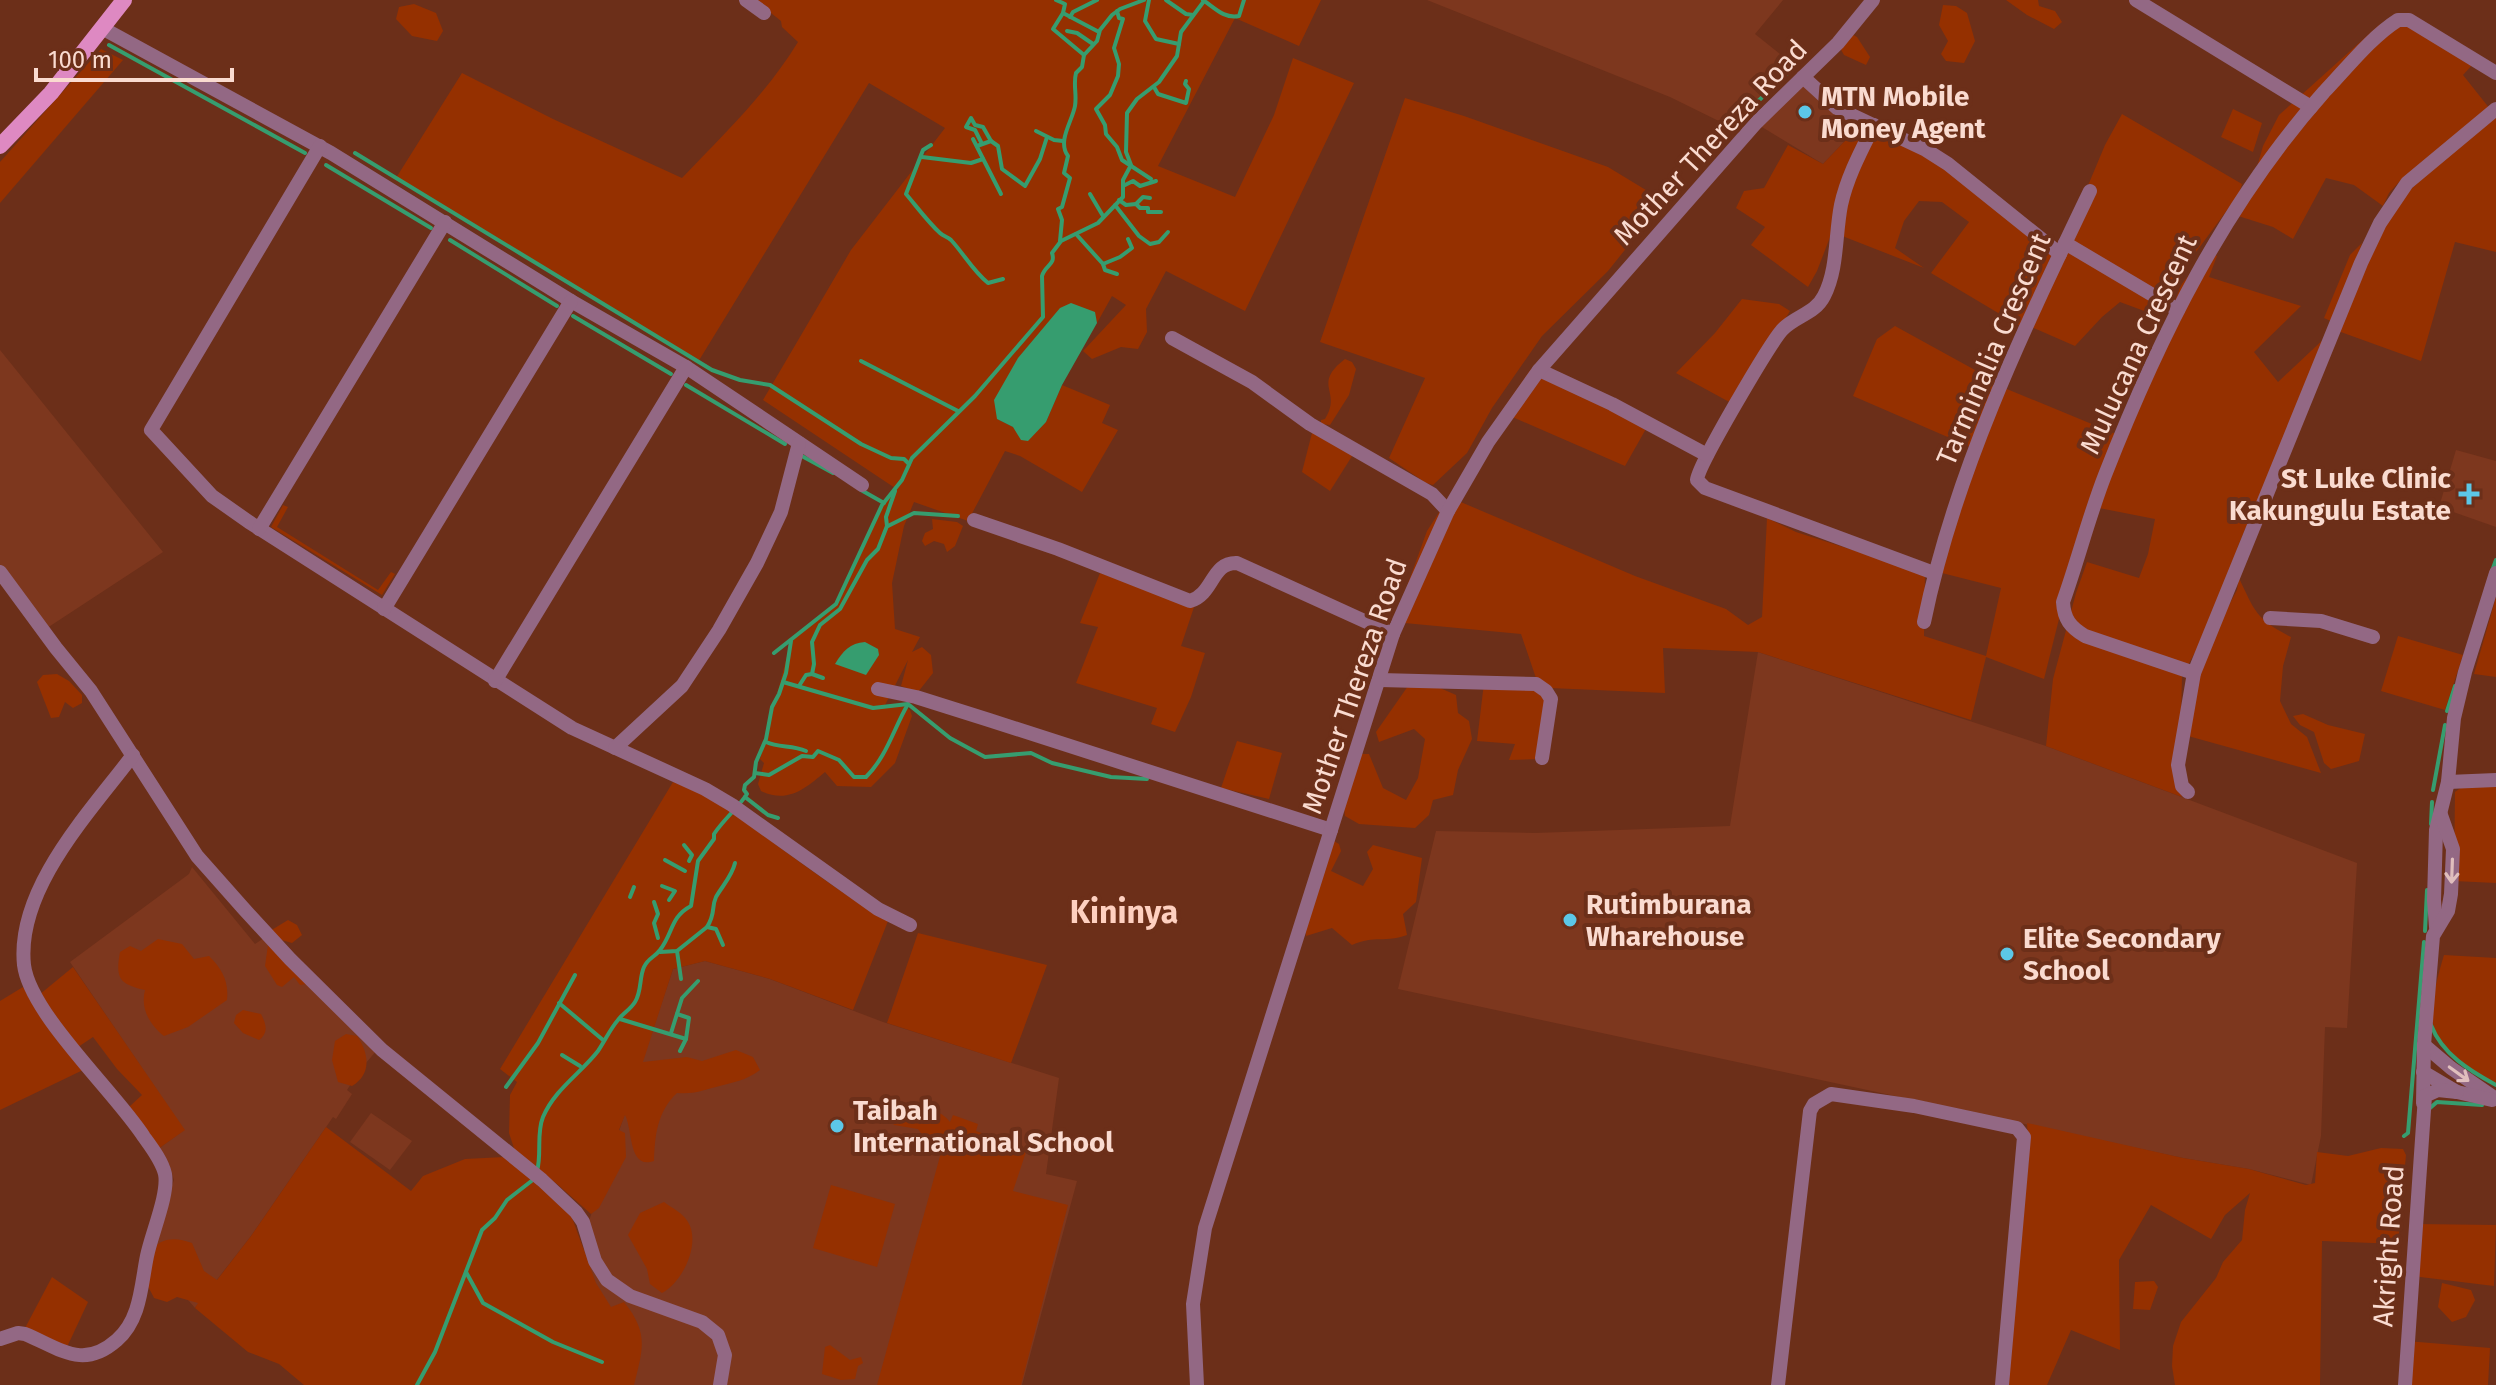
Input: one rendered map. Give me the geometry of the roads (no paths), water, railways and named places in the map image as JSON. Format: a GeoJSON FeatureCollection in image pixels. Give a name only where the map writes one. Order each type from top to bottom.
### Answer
{"type":"FeatureCollection","features":[{"type":"Feature","properties":{"kind":"main road"},"geometry":{"type":"LineString","coordinates":[[0,146],[51,93],[124,0]]}},
{"type":"Feature","properties":{"kind":"street"},"geometry":{"type":"LineString","coordinates":[[746,0],[764,13]]}},
{"type":"Feature","properties":{"kind":"street","name":"Mother Thereza Road"},"geometry":{"type":"LineString","coordinates":[[1197,1385],[1193,1304],[1205,1228],[1393,634],[1448,511],[1488,442],[1539,370],[1756,123],[1838,43],[1873,0]]}},
{"type":"Feature","properties":{"kind":"street"},"geometry":{"type":"LineString","coordinates":[[2136,0],[2311,107]]}},
{"type":"Feature","properties":{"kind":"street","name":"Mulucana Crescent"},"geometry":{"type":"LineString","coordinates":[[2194,673],[2085,636],[2071,628],[2063,612],[2063,602],[2104,477],[2145,378],[2194,276],[2253,182],[2311,107],[2392,23],[2409,20],[2496,73]]}},
{"type":"Feature","properties":{"kind":"street"},"geometry":{"type":"LineString","coordinates":[[102,28],[320,146],[571,301],[686,367],[862,485]]}},
{"type":"Feature","properties":{"kind":"street"},"geometry":{"type":"LineString","coordinates":[[1803,77],[1837,108],[1926,150],[1948,164],[2062,248],[2178,310]]}},
{"type":"Feature","properties":{"kind":"street"},"geometry":{"type":"LineString","coordinates":[[2188,792],[2182,786],[2178,765],[2194,673],[2361,263],[2380,223],[2407,183],[2496,109]]}},
{"type":"Feature","properties":{"kind":"street"},"geometry":{"type":"LineString","coordinates":[[1874,125],[1856,161],[1841,205],[1826,294],[1819,305],[1781,331],[1697,476],[1699,485],[1705,488],[1934,573]]}},
{"type":"Feature","properties":{"kind":"street"},"geometry":{"type":"LineString","coordinates":[[320,146],[151,430],[212,496],[259,529],[572,728],[705,789],[732,805],[878,909],[910,925]]}},
{"type":"Feature","properties":{"kind":"street","name":"Tarminalia Crescent"},"geometry":{"type":"LineString","coordinates":[[1924,622],[1934,573],[1990,409],[2090,191]]}},
{"type":"Feature","properties":{"kind":"street"},"geometry":{"type":"LineString","coordinates":[[259,529],[445,222]]}},
{"type":"Feature","properties":{"kind":"street"},"geometry":{"type":"LineString","coordinates":[[384,609],[571,301]]}},
{"type":"Feature","properties":{"kind":"street"},"geometry":{"type":"LineString","coordinates":[[1172,338],[1252,382],[1310,424],[1432,494],[1448,511]]}},
{"type":"Feature","properties":{"kind":"street"},"geometry":{"type":"LineString","coordinates":[[495,681],[686,367]]}},
{"type":"Feature","properties":{"kind":"street"},"geometry":{"type":"LineString","coordinates":[[1539,370],[1612,404],[1707,455]]}},
{"type":"Feature","properties":{"kind":"street"},"geometry":{"type":"LineString","coordinates":[[615,748],[682,686],[719,630],[757,563],[781,512],[799,443]]}},
{"type":"Feature","properties":{"kind":"street"},"geometry":{"type":"LineString","coordinates":[[974,520],[1190,601],[1204,595],[1220,567],[1237,563],[1393,634]]}},
{"type":"Feature","properties":{"kind":"street"},"geometry":{"type":"LineString","coordinates":[[0,572],[91,691],[197,856],[290,959],[382,1050],[542,1180],[583,1222],[595,1261],[607,1280],[630,1296],[702,1322],[718,1335],[725,1355],[720,1385]]}},
{"type":"Feature","properties":{"kind":"street"},"geometry":{"type":"LineString","coordinates":[[2496,573],[2491,606],[2465,672],[2454,718],[2448,782],[2496,780]]}},
{"type":"Feature","properties":{"kind":"street"},"geometry":{"type":"LineString","coordinates":[[2270,618],[2321,621],[2373,637]]}},
{"type":"Feature","properties":{"kind":"street"},"geometry":{"type":"LineString","coordinates":[[1380,680],[1536,684],[1551,699],[1542,758]]}},
{"type":"Feature","properties":{"kind":"street"},"geometry":{"type":"LineString","coordinates":[[878,689],[916,697],[1331,830]]}},
{"type":"Feature","properties":{"kind":"street"},"geometry":{"type":"LineString","coordinates":[[0,1339],[18,1333],[80,1357],[101,1353],[120,1337],[137,1310],[150,1238],[166,1177],[137,1126],[50,1018],[32,991],[24,965],[28,921],[41,882],[133,755]]}},
{"type":"Feature","properties":{"kind":"street","name":"Akright Road"},"geometry":{"type":"LineString","coordinates":[[2405,1385],[2423,1111],[2424,1045],[2436,927],[2436,830],[2448,782]]}},
{"type":"Feature","properties":{"kind":"street"},"geometry":{"type":"LineString","coordinates":[[2424,1045],[2496,1099]]}},
{"type":"Feature","properties":{"kind":"street"},"geometry":{"type":"LineString","coordinates":[[2423,1072],[2457,1092]]}},
{"type":"Feature","properties":{"kind":"street"},"geometry":{"type":"LineString","coordinates":[[2423,1111],[2425,1096],[2438,1090],[2496,1099]]}},
{"type":"Feature","properties":{"kind":"street"},"geometry":{"type":"LineString","coordinates":[[1778,1385],[1810,1111],[1814,1104],[1831,1094],[1914,1106],[2017,1128],[2024,1137],[2002,1385]]}},
{"type":"Feature","properties":{"kind":"waterway"},"geometry":{"type":"LineString","coordinates":[[1056,0],[1065,4],[1063,13],[1099,32]]}},
{"type":"Feature","properties":{"kind":"waterway"},"geometry":{"type":"LineString","coordinates":[[1070,17],[1073,12],[1097,0]]}},
{"type":"Feature","properties":{"kind":"waterway"},"geometry":{"type":"LineString","coordinates":[[1060,241],[1062,220],[1058,209],[1062,207],[1070,178],[1064,173],[1068,156],[1064,144],[1075,106],[1076,73],[1082,67],[1084,55],[1097,41],[1100,30],[1112,15],[1144,0]]}},
{"type":"Feature","properties":{"kind":"waterway"},"geometry":{"type":"LineString","coordinates":[[1149,0],[1145,21],[1156,39],[1179,44]]}},
{"type":"Feature","properties":{"kind":"waterway"},"geometry":{"type":"LineString","coordinates":[[1166,0],[1186,14],[1193,15]]}},
{"type":"Feature","properties":{"kind":"waterway"},"geometry":{"type":"LineString","coordinates":[[1203,0],[1234,17],[1239,16],[1244,0]]}},
{"type":"Feature","properties":{"kind":"waterway"},"geometry":{"type":"LineString","coordinates":[[774,653],[836,604],[882,505],[902,480],[912,458],[975,396],[1043,317],[1042,276],[1061,241],[1098,223],[1123,197],[1123,180],[1131,165],[1126,152],[1127,113],[1137,99],[1159,82],[1177,56],[1181,32],[1204,1]]}},
{"type":"Feature","properties":{"kind":"waterway"},"geometry":{"type":"LineString","coordinates":[[1117,11],[1119,18],[1123,19],[1114,48],[1119,64],[1118,76],[1110,95],[1096,109],[1105,125],[1106,134],[1117,147],[1122,160],[1151,179]]}},
{"type":"Feature","properties":{"kind":"waterway"},"geometry":{"type":"LineString","coordinates":[[1063,13],[1053,29],[1084,55]]}},
{"type":"Feature","properties":{"kind":"waterway"},"geometry":{"type":"LineString","coordinates":[[1067,31],[1077,33],[1093,44]]}},
{"type":"Feature","properties":{"kind":"waterway"},"geometry":{"type":"LineString","coordinates":[[109,45],[305,153]]}},
{"type":"Feature","properties":{"kind":"waterway"},"geometry":{"type":"LineString","coordinates":[[1753,106],[1795,66]]}},
{"type":"Feature","properties":{"kind":"waterway"},"geometry":{"type":"LineString","coordinates":[[1154,87],[1158,94],[1186,103],[1189,89],[1186,81]]}},
{"type":"Feature","properties":{"kind":"waterway"},"geometry":{"type":"LineString","coordinates":[[1741,119],[1745,115]]}},
{"type":"Feature","properties":{"kind":"waterway"},"geometry":{"type":"LineString","coordinates":[[982,144],[975,130],[966,127],[971,118],[975,125],[983,127],[991,141]]}},
{"type":"Feature","properties":{"kind":"waterway"},"geometry":{"type":"LineString","coordinates":[[1036,131],[1063,141]]}},
{"type":"Feature","properties":{"kind":"waterway"},"geometry":{"type":"LineString","coordinates":[[977,146],[991,141],[998,146],[1002,169],[1025,186],[1040,159],[1047,137]]}},
{"type":"Feature","properties":{"kind":"waterway"},"geometry":{"type":"LineString","coordinates":[[973,139],[1001,194]]}},
{"type":"Feature","properties":{"kind":"waterway"},"geometry":{"type":"LineString","coordinates":[[931,145],[923,150],[906,194],[988,283],[1003,279]]}},
{"type":"Feature","properties":{"kind":"waterway"},"geometry":{"type":"LineString","coordinates":[[355,153],[712,370],[740,380],[770,385],[861,444],[891,458],[904,459],[909,464]]}},
{"type":"Feature","properties":{"kind":"waterway"},"geometry":{"type":"LineString","coordinates":[[922,157],[971,163],[983,159]]}},
{"type":"Feature","properties":{"kind":"waterway"},"geometry":{"type":"LineString","coordinates":[[326,165],[431,228]]}},
{"type":"Feature","properties":{"kind":"waterway"},"geometry":{"type":"LineString","coordinates":[[1123,186],[1133,181],[1140,186],[1156,181]]}},
{"type":"Feature","properties":{"kind":"waterway"},"geometry":{"type":"LineString","coordinates":[[1090,194],[1103,216]]}},
{"type":"Feature","properties":{"kind":"waterway"},"geometry":{"type":"LineString","coordinates":[[1136,204],[1143,197],[1150,198]]}},
{"type":"Feature","properties":{"kind":"waterway"},"geometry":{"type":"LineString","coordinates":[[1119,200],[1126,205],[1148,208],[1148,212],[1161,212]]}},
{"type":"Feature","properties":{"kind":"waterway"},"geometry":{"type":"LineString","coordinates":[[1115,205],[1139,236],[1150,244],[1159,242],[1168,232]]}},
{"type":"Feature","properties":{"kind":"waterway"},"geometry":{"type":"LineString","coordinates":[[1076,234],[1103,264],[1132,248],[1128,239]]}},
{"type":"Feature","properties":{"kind":"waterway"},"geometry":{"type":"LineString","coordinates":[[450,240],[557,306]]}},
{"type":"Feature","properties":{"kind":"waterway"},"geometry":{"type":"LineString","coordinates":[[1103,264],[1105,270],[1117,274]]}},
{"type":"Feature","properties":{"kind":"waterway"},"geometry":{"type":"LineString","coordinates":[[573,316],[671,374]]}},
{"type":"Feature","properties":{"kind":"waterway"},"geometry":{"type":"LineString","coordinates":[[861,361],[958,411]]}},
{"type":"Feature","properties":{"kind":"waterway"},"geometry":{"type":"LineString","coordinates":[[686,385],[785,444]]}},
{"type":"Feature","properties":{"kind":"waterway"},"geometry":{"type":"LineString","coordinates":[[800,455],[833,473]]}},
{"type":"Feature","properties":{"kind":"waterway"},"geometry":{"type":"LineString","coordinates":[[861,490],[884,503]]}},
{"type":"Feature","properties":{"kind":"waterway"},"geometry":{"type":"LineString","coordinates":[[799,686],[806,675],[812,674],[812,642],[820,625],[840,609],[867,560],[878,549],[895,491]]}},
{"type":"Feature","properties":{"kind":"waterway"},"geometry":{"type":"LineString","coordinates":[[888,526],[914,513],[958,516]]}},
{"type":"Feature","properties":{"kind":"waterway"},"geometry":{"type":"LineString","coordinates":[[2492,571],[2496,560]]}},
{"type":"Feature","properties":{"kind":"waterway"},"geometry":{"type":"LineString","coordinates":[[537,1171],[541,1124],[548,1107],[598,1051],[615,1024],[635,1002],[646,964],[664,944],[679,915],[691,906],[698,861],[714,839],[714,834],[747,794],[745,785],[754,777],[772,707],[786,673],[791,641]]}},
{"type":"Feature","properties":{"kind":"waterway"},"geometry":{"type":"LineString","coordinates":[[812,674],[823,678]]}},
{"type":"Feature","properties":{"kind":"waterway"},"geometry":{"type":"LineString","coordinates":[[783,682],[873,708],[908,704],[950,738],[985,757],[1031,753],[1052,763],[1111,777],[1147,779]]}},
{"type":"Feature","properties":{"kind":"waterway"},"geometry":{"type":"LineString","coordinates":[[2447,711],[2455,686]]}},
{"type":"Feature","properties":{"kind":"waterway"},"geometry":{"type":"LineString","coordinates":[[755,773],[769,775],[802,756],[813,757],[818,751],[839,760],[854,777],[866,777],[885,752],[908,704]]}},
{"type":"Feature","properties":{"kind":"waterway"},"geometry":{"type":"LineString","coordinates":[[2433,790],[2445,725]]}},
{"type":"Feature","properties":{"kind":"waterway"},"geometry":{"type":"LineString","coordinates":[[766,742],[806,751]]}},
{"type":"Feature","properties":{"kind":"waterway"},"geometry":{"type":"LineString","coordinates":[[745,797],[768,815],[778,818]]}},
{"type":"Feature","properties":{"kind":"waterway"},"geometry":{"type":"LineString","coordinates":[[2431,824],[2432,802]]}},
{"type":"Feature","properties":{"kind":"waterway"},"geometry":{"type":"LineString","coordinates":[[684,845],[692,855],[689,861]]}},
{"type":"Feature","properties":{"kind":"waterway"},"geometry":{"type":"LineString","coordinates":[[665,860],[685,871]]}},
{"type":"Feature","properties":{"kind":"waterway"},"geometry":{"type":"LineString","coordinates":[[707,927],[716,897],[735,863]]}},
{"type":"Feature","properties":{"kind":"waterway"},"geometry":{"type":"LineString","coordinates":[[662,886],[675,891],[669,900]]}},
{"type":"Feature","properties":{"kind":"waterway"},"geometry":{"type":"LineString","coordinates":[[630,897],[634,887]]}},
{"type":"Feature","properties":{"kind":"waterway"},"geometry":{"type":"LineString","coordinates":[[2425,931],[2427,890]]}},
{"type":"Feature","properties":{"kind":"waterway"},"geometry":{"type":"LineString","coordinates":[[654,902],[658,914],[654,923],[658,938]]}},
{"type":"Feature","properties":{"kind":"waterway"},"geometry":{"type":"LineString","coordinates":[[660,952],[677,951],[707,927],[716,929],[723,945]]}},
{"type":"Feature","properties":{"kind":"waterway"},"geometry":{"type":"LineString","coordinates":[[2404,1136],[2408,1133],[2424,942]]}},
{"type":"Feature","properties":{"kind":"waterway"},"geometry":{"type":"LineString","coordinates":[[677,951],[681,979]]}},
{"type":"Feature","properties":{"kind":"waterway"},"geometry":{"type":"LineString","coordinates":[[506,1087],[538,1043],[575,975]]}},
{"type":"Feature","properties":{"kind":"waterway"},"geometry":{"type":"LineString","coordinates":[[671,1033],[682,998],[698,981]]}},
{"type":"Feature","properties":{"kind":"waterway"},"geometry":{"type":"LineString","coordinates":[[559,1003],[603,1040]]}},
{"type":"Feature","properties":{"kind":"waterway"},"geometry":{"type":"LineString","coordinates":[[677,1014],[689,1018],[686,1039],[680,1051]]}},
{"type":"Feature","properties":{"kind":"waterway"},"geometry":{"type":"LineString","coordinates":[[620,1019],[686,1039]]}},
{"type":"Feature","properties":{"kind":"waterway"},"geometry":{"type":"LineString","coordinates":[[2431,1025],[2450,1053],[2467,1068],[2496,1085]]}},
{"type":"Feature","properties":{"kind":"waterway"},"geometry":{"type":"LineString","coordinates":[[562,1055],[580,1066]]}},
{"type":"Feature","properties":{"kind":"waterway"},"geometry":{"type":"LineString","coordinates":[[2430,1108],[2437,1102],[2482,1105]]}},
{"type":"Feature","properties":{"kind":"waterway"},"geometry":{"type":"LineString","coordinates":[[417,1385],[435,1352],[482,1230],[507,1200],[534,1179]]}},
{"type":"Feature","properties":{"kind":"waterway"},"geometry":{"type":"LineString","coordinates":[[466,1272],[483,1303],[553,1342],[602,1362]]}},
{"type":"Feature","properties":{"kind":"place","name":"MTN Mobile Money Agent"},"geometry":{"type":"Point","coordinates":[1805,112]}},
{"type":"Feature","properties":{"kind":"place","name":"St Luke Clinic Kakungulu Estate"},"geometry":{"type":"Point","coordinates":[2469,494]}},
{"type":"Feature","properties":{"kind":"place","name":"Rutimburana Wharehouse"},"geometry":{"type":"Point","coordinates":[1570,920]}},
{"type":"Feature","properties":{"kind":"place","name":"Elite Secondary School"},"geometry":{"type":"Point","coordinates":[2007,954]}},
{"type":"Feature","properties":{"kind":"place","name":"Taibah International School"},"geometry":{"type":"Point","coordinates":[837,1126]}},
{"type":"Feature","properties":{"kind":"district","name":"Kininya"},"geometry":{"type":"Point","coordinates":[1124,912]}}]}
